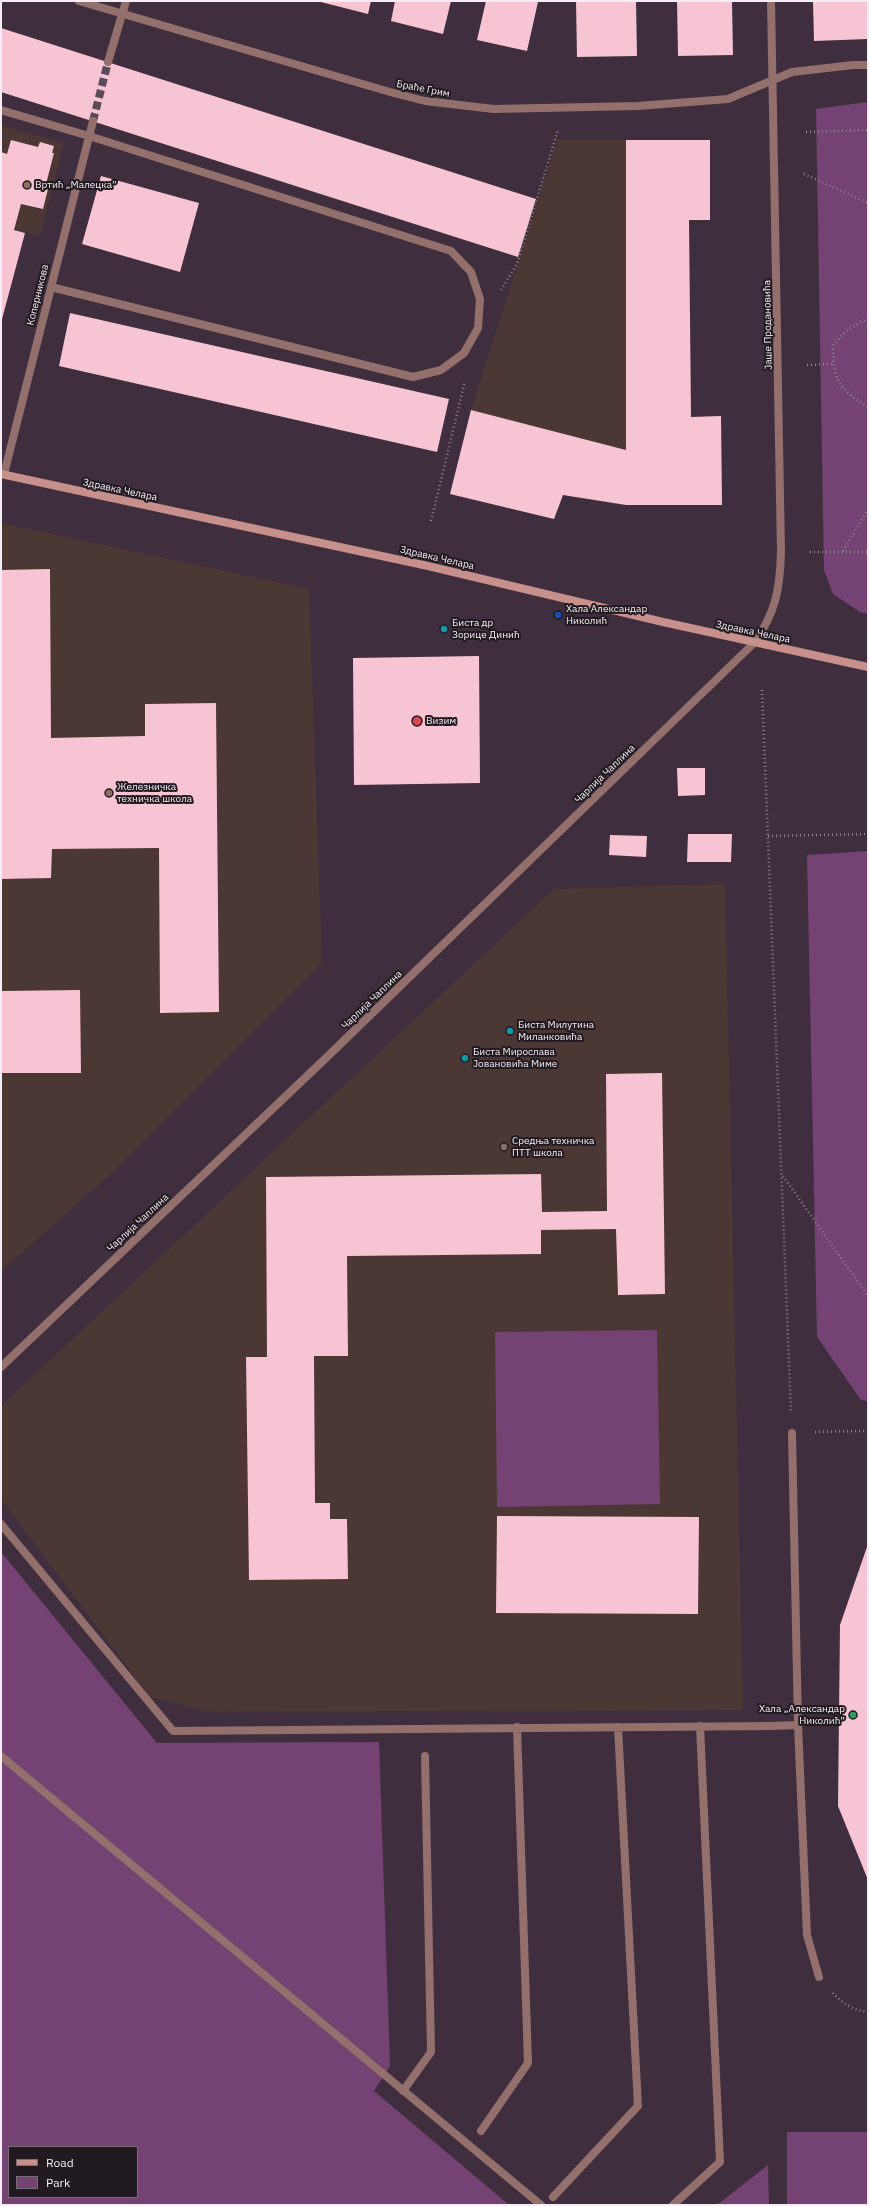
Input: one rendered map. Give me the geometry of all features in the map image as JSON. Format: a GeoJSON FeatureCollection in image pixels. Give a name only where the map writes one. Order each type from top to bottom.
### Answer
{"type":"FeatureCollection","features":[{"type":"Feature","properties":{"kind":"main road","name":"Здравка Челара"},"geometry":{"type":"LineString","coordinates":[[2,474],[428,566],[754,643],[868,667]]}},
{"type":"Feature","properties":{"kind":"street","name":"Браће Грим"},"geometry":{"type":"LineString","coordinates":[[80,1],[390,92],[425,101],[468,107],[520,110],[714,101],[740,96],[772,81]]}},
{"type":"Feature","properties":{"kind":"street"},"geometry":{"type":"LineString","coordinates":[[108,62],[126,1]]}},
{"type":"Feature","properties":{"kind":"street","name":"Јаше Продановића"},"geometry":{"type":"LineString","coordinates":[[754,643],[766,626],[778,596],[781,552],[780,398],[772,81],[772,1]]}},
{"type":"Feature","properties":{"kind":"street"},"geometry":{"type":"LineString","coordinates":[[772,81],[792,72],[808,69],[868,65]]}},
{"type":"Feature","properties":{"kind":"street"},"geometry":{"type":"LineString","coordinates":[[1,110],[89,136],[451,251],[470,272],[480,299],[478,328],[464,353],[441,370],[413,377],[51,287]]}},
{"type":"Feature","properties":{"kind":"street","name":"Коперникова"},"geometry":{"type":"LineString","coordinates":[[2,474],[93,121]]}},
{"type":"Feature","properties":{"kind":"street","name":"Чарлија Чаплина"},"geometry":{"type":"LineString","coordinates":[[1,1367],[328,1057],[754,643]]}},
{"type":"Feature","properties":{"kind":"street"},"geometry":{"type":"LineString","coordinates":[[792,1433],[798,1725],[807,1935],[820,1977]]}},
{"type":"Feature","properties":{"kind":"street"},"geometry":{"type":"LineString","coordinates":[[1,1524],[173,1731],[798,1725]]}},
{"type":"Feature","properties":{"kind":"street"},"geometry":{"type":"LineString","coordinates":[[553,2197],[638,2106],[618,1726]]}},
{"type":"Feature","properties":{"kind":"street"},"geometry":{"type":"LineString","coordinates":[[673,2205],[720,2162],[700,1726]]}},
{"type":"Feature","properties":{"kind":"street"},"geometry":{"type":"LineString","coordinates":[[481,2131],[528,2063],[517,1727]]}},
{"type":"Feature","properties":{"kind":"street"},"geometry":{"type":"LineString","coordinates":[[1,1756],[541,2205]]}},
{"type":"Feature","properties":{"kind":"street"},"geometry":{"type":"LineString","coordinates":[[403,2091],[431,2052],[426,1756]]}},
{"type":"Feature","properties":{"kind":"path"},"geometry":{"type":"LineString","coordinates":[[806,132],[868,130]]}},
{"type":"Feature","properties":{"kind":"path"},"geometry":{"type":"LineString","coordinates":[[804,174],[868,203]]}},
{"type":"Feature","properties":{"kind":"path"},"geometry":{"type":"LineString","coordinates":[[868,318],[846,331],[833,345],[833,364],[839,386],[854,399],[868,407]]}},
{"type":"Feature","properties":{"kind":"path"},"geometry":{"type":"LineString","coordinates":[[807,365],[833,364]]}},
{"type":"Feature","properties":{"kind":"path"},"geometry":{"type":"LineString","coordinates":[[843,552],[868,509]]}},
{"type":"Feature","properties":{"kind":"path"},"geometry":{"type":"LineString","coordinates":[[810,552],[868,552]]}},
{"type":"Feature","properties":{"kind":"path"},"geometry":{"type":"LineString","coordinates":[[762,690],[792,1433],[868,1431]]}},
{"type":"Feature","properties":{"kind":"path"},"geometry":{"type":"LineString","coordinates":[[768,836],[868,834]]}},
{"type":"Feature","properties":{"kind":"path"},"geometry":{"type":"LineString","coordinates":[[782,1175],[868,1296]]}},
{"type":"Feature","properties":{"kind":"path"},"geometry":{"type":"LineString","coordinates":[[820,1977],[839,2000],[860,2011],[868,2012]]}},
{"type":"Feature","properties":{"kind":"shaded area","name":"Вртић „Малецка”"},"geometry":{"type":"Polygon","coordinates":[[[1,125],[64,143],[40,236],[1,226],[1,125]]]}},
{"type":"Feature","properties":{"kind":"shaded area"},"geometry":{"type":"Polygon","coordinates":[[[557,140],[710,140],[710,220],[689,221],[691,417],[721,416],[722,505],[626,505],[563,495],[554,519],[450,494],[471,410],[557,140]]]}},
{"type":"Feature","properties":{"kind":"shaded area","name":"Железничка техничка школа"},"geometry":{"type":"Polygon","coordinates":[[[1,523],[309,589],[322,963],[112,1173],[1,1271],[1,523]]]}},
{"type":"Feature","properties":{"kind":"shaded area","name":"Средња техничка ПТТ школа"},"geometry":{"type":"Polygon","coordinates":[[[725,884],[743,1710],[210,1712],[150,1697],[1,1499],[1,1406],[554,889],[725,884]]]}},
{"type":"Feature","properties":{"kind":"green space"},"geometry":{"type":"Polygon","coordinates":[[[868,102],[868,614],[860,612],[833,594],[824,570],[816,109],[868,102]]]}},
{"type":"Feature","properties":{"kind":"green space"},"geometry":{"type":"Polygon","coordinates":[[[868,851],[868,1401],[861,1400],[817,1337],[807,855],[868,851]]]}},
{"type":"Feature","properties":{"kind":"green space"},"geometry":{"type":"Polygon","coordinates":[[[657,1330],[660,1504],[497,1507],[495,1332],[657,1330]]]}},
{"type":"Feature","properties":{"kind":"green space"},"geometry":{"type":"Polygon","coordinates":[[[1,1552],[157,1743],[379,1742],[390,2066],[374,2091],[509,2205],[1,2205],[1,1552]]]}},
{"type":"Feature","properties":{"kind":"green space"},"geometry":{"type":"Polygon","coordinates":[[[787,2132],[868,2132],[868,2205],[787,2205],[787,2132]]]}},
{"type":"Feature","properties":{"kind":"green space"},"geometry":{"type":"Polygon","coordinates":[[[768,2165],[769,2205],[717,2205],[768,2165]]]}},
{"type":"Feature","properties":{"kind":"building"},"geometry":{"type":"Polygon","coordinates":[[[317,1],[371,1],[368,14],[317,1]]]}},
{"type":"Feature","properties":{"kind":"building"},"geometry":{"type":"Polygon","coordinates":[[[395,1],[451,1],[443,34],[391,21],[395,1]]]}},
{"type":"Feature","properties":{"kind":"building"},"geometry":{"type":"Polygon","coordinates":[[[486,1],[538,2],[527,51],[477,40],[486,1]]]}},
{"type":"Feature","properties":{"kind":"building"},"geometry":{"type":"Polygon","coordinates":[[[576,1],[636,1],[637,56],[577,57],[576,1]]]}},
{"type":"Feature","properties":{"kind":"building"},"geometry":{"type":"Polygon","coordinates":[[[677,1],[732,1],[733,55],[678,56],[677,1]]]}},
{"type":"Feature","properties":{"kind":"building"},"geometry":{"type":"Polygon","coordinates":[[[813,1],[868,1],[868,39],[814,41],[813,1]]]}},
{"type":"Feature","properties":{"kind":"building"},"geometry":{"type":"Polygon","coordinates":[[[1,28],[536,199],[518,257],[1,92],[1,28]]]}},
{"type":"Feature","properties":{"kind":"building","name":"Вртић „Малецка”"},"geometry":{"type":"Polygon","coordinates":[[[11,140],[38,147],[40,142],[54,146],[52,153],[54,153],[45,188],[48,189],[43,209],[21,204],[14,230],[25,233],[1,323],[1,152],[7,154],[11,140]]]}},
{"type":"Feature","properties":{"kind":"building"},"geometry":{"type":"Polygon","coordinates":[[[626,140],[710,140],[710,220],[689,220],[691,417],[721,416],[722,505],[626,505],[563,495],[554,519],[450,494],[471,410],[626,450],[626,140]]]}},
{"type":"Feature","properties":{"kind":"building"},"geometry":{"type":"Polygon","coordinates":[[[101,176],[199,203],[180,272],[82,244],[101,176]]]}},
{"type":"Feature","properties":{"kind":"building"},"geometry":{"type":"Polygon","coordinates":[[[70,313],[449,399],[437,452],[59,366],[70,313]]]}},
{"type":"Feature","properties":{"kind":"building","name":"Железничка техничка школа"},"geometry":{"type":"Polygon","coordinates":[[[50,569],[51,738],[145,736],[145,704],[216,703],[219,1012],[160,1013],[159,848],[52,849],[51,878],[1,879],[1,570],[50,569]]]}},
{"type":"Feature","properties":{"kind":"building","name":"Визим"},"geometry":{"type":"Polygon","coordinates":[[[479,656],[480,783],[354,785],[353,658],[479,656]]]}},
{"type":"Feature","properties":{"kind":"building"},"geometry":{"type":"Polygon","coordinates":[[[677,768],[705,768],[705,795],[678,796],[677,768]]]}},
{"type":"Feature","properties":{"kind":"building"},"geometry":{"type":"Polygon","coordinates":[[[688,834],[732,834],[731,862],[687,862],[688,834]]]}},
{"type":"Feature","properties":{"kind":"building"},"geometry":{"type":"Polygon","coordinates":[[[610,835],[647,836],[646,857],[609,855],[610,835]]]}},
{"type":"Feature","properties":{"kind":"building"},"geometry":{"type":"Polygon","coordinates":[[[80,990],[81,1073],[1,1073],[1,991],[80,990]]]}},
{"type":"Feature","properties":{"kind":"building"},"geometry":{"type":"Polygon","coordinates":[[[662,1073],[665,1294],[618,1295],[616,1229],[541,1230],[541,1254],[347,1256],[348,1356],[314,1356],[315,1503],[330,1503],[330,1519],[347,1519],[348,1579],[249,1580],[246,1357],[267,1357],[266,1177],[541,1174],[542,1212],[607,1211],[606,1074],[662,1073]]]}},
{"type":"Feature","properties":{"kind":"building"},"geometry":{"type":"Polygon","coordinates":[[[497,1516],[699,1517],[698,1614],[496,1613],[497,1516]]]}},
{"type":"Feature","properties":{"kind":"building","name":"Хала „Александар Николић”"},"geometry":{"type":"Polygon","coordinates":[[[868,1544],[868,1880],[838,1806],[840,1625],[868,1544]]]}},
{"type":"Feature","properties":{"kind":"tunnel"},"geometry":{"type":"LineString","coordinates":[[93,121],[108,62]]}},
{"type":"Feature","properties":{"kind":"place","name":"Вртић „Малецка”"},"geometry":{"type":"Point","coordinates":[27,185]}},
{"type":"Feature","properties":{"kind":"place","name":"Хала Александар Николић"},"geometry":{"type":"Point","coordinates":[558,615]}},
{"type":"Feature","properties":{"kind":"place","name":"Биста др Зорице Динић"},"geometry":{"type":"Point","coordinates":[444,629]}},
{"type":"Feature","properties":{"kind":"place","name":"Визим"},"geometry":{"type":"Point","coordinates":[417,721]}},
{"type":"Feature","properties":{"kind":"place","name":"Железничка техничка школа"},"geometry":{"type":"Point","coordinates":[109,793]}},
{"type":"Feature","properties":{"kind":"place","name":"Биста Милутина Миланковића"},"geometry":{"type":"Point","coordinates":[510,1031]}},
{"type":"Feature","properties":{"kind":"place","name":"Биста Мирослава Јовановића Миме"},"geometry":{"type":"Point","coordinates":[465,1058]}},
{"type":"Feature","properties":{"kind":"place","name":"Средња техничка ПТТ школа"},"geometry":{"type":"Point","coordinates":[504,1147]}},
{"type":"Feature","properties":{"kind":"place","name":"Хала „Александар Николић”"},"geometry":{"type":"Point","coordinates":[853,1715]}}]}
